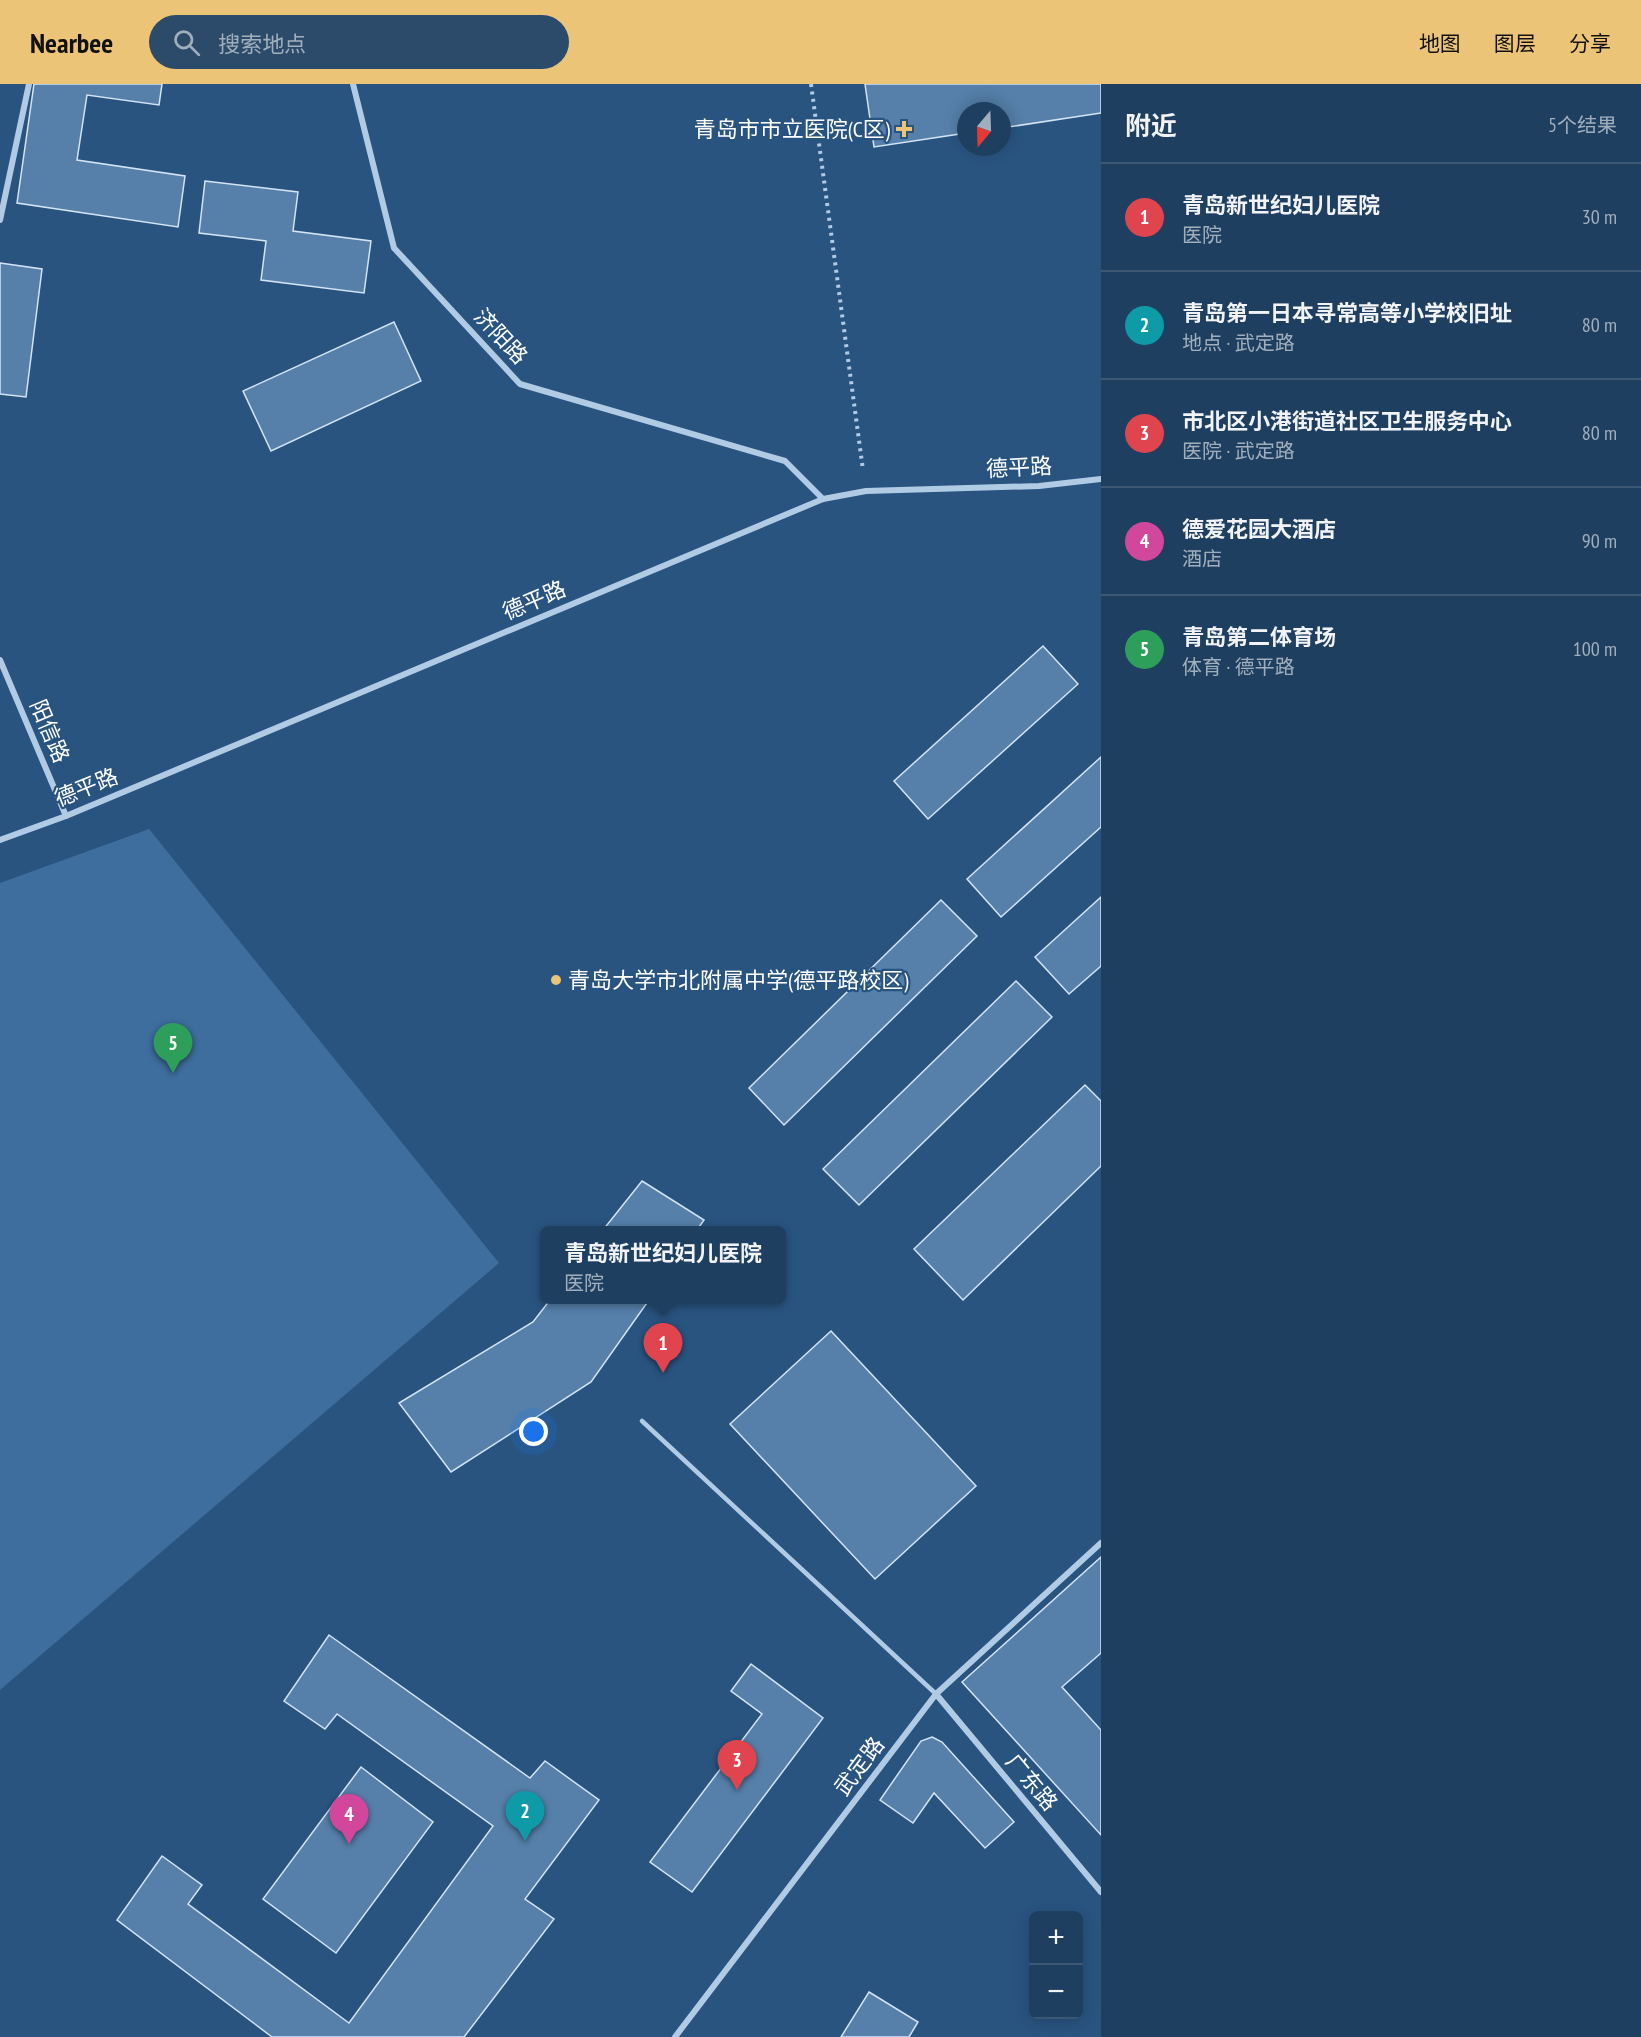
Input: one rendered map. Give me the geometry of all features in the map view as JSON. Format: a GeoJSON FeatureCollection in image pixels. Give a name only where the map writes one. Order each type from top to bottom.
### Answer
{"type":"FeatureCollection","features":[{"type":"Feature","properties":{"kind":"street"},"geometry":{"type":"LineString","coordinates":[[0,220],[28,84]]}},
{"type":"Feature","properties":{"kind":"street","name":"济阳路"},"geometry":{"type":"LineString","coordinates":[[353,84],[394,248],[520,384],[785,461],[824,499]]}},
{"type":"Feature","properties":{"kind":"street","name":"德平路"},"geometry":{"type":"LineString","coordinates":[[0,840],[66,816],[824,499],[866,491],[1039,486],[1101,478]]}},
{"type":"Feature","properties":{"kind":"street","name":"阳信路"},"geometry":{"type":"LineString","coordinates":[[0,660],[66,816]]}},
{"type":"Feature","properties":{"kind":"street","name":"武定路"},"geometry":{"type":"LineString","coordinates":[[675,2037],[936,1694],[1101,1543]]}},
{"type":"Feature","properties":{"kind":"street","name":"广东路"},"geometry":{"type":"LineString","coordinates":[[936,1694],[1101,1892]]}},
{"type":"Feature","properties":{"kind":"lane"},"geometry":{"type":"LineString","coordinates":[[642,1421],[936,1694]]}},
{"type":"Feature","properties":{"kind":"path"},"geometry":{"type":"LineString","coordinates":[[811,84],[866,491]]}},
{"type":"Feature","properties":{"kind":"shaded area"},"geometry":{"type":"Polygon","coordinates":[[[149,829],[499,1263],[0,1690],[0,883],[149,829]]]}},
{"type":"Feature","properties":{"kind":"building"},"geometry":{"type":"Polygon","coordinates":[[[34,84],[162,84],[159,105],[87,95],[77,160],[185,176],[178,227],[17,203],[34,84]]]}},
{"type":"Feature","properties":{"kind":"building"},"geometry":{"type":"Polygon","coordinates":[[[865,84],[1101,84],[1101,113],[1011,127],[1011,102],[957,102],[957,134],[874,147],[865,84]]]}},
{"type":"Feature","properties":{"kind":"building"},"geometry":{"type":"Polygon","coordinates":[[[205,181],[298,192],[293,231],[371,241],[364,293],[261,280],[266,241],[199,233],[205,181]]]}},
{"type":"Feature","properties":{"kind":"building"},"geometry":{"type":"Polygon","coordinates":[[[0,263],[42,269],[26,397],[0,394],[0,263]]]}},
{"type":"Feature","properties":{"kind":"building"},"geometry":{"type":"Polygon","coordinates":[[[394,322],[421,381],[271,451],[243,391],[394,322]]]}},
{"type":"Feature","properties":{"kind":"building"},"geometry":{"type":"Polygon","coordinates":[[[1043,646],[1078,684],[928,819],[894,781],[1043,646]]]}},
{"type":"Feature","properties":{"kind":"building"},"geometry":{"type":"Polygon","coordinates":[[[1101,757],[1101,827],[1001,917],[967,879],[1101,757]]]}},
{"type":"Feature","properties":{"kind":"building"},"geometry":{"type":"Polygon","coordinates":[[[1101,897],[1101,966],[1069,994],[1035,957],[1101,897]]]}},
{"type":"Feature","properties":{"kind":"building"},"geometry":{"type":"Polygon","coordinates":[[[941,900],[977,936],[784,1125],[749,1088],[941,900]]]}},
{"type":"Feature","properties":{"kind":"building"},"geometry":{"type":"Polygon","coordinates":[[[1016,981],[1052,1017],[859,1205],[823,1169],[1016,981]]]}},
{"type":"Feature","properties":{"kind":"building"},"geometry":{"type":"Polygon","coordinates":[[[1085,1085],[1101,1101],[1101,1166],[963,1300],[914,1249],[1085,1085]]]}},
{"type":"Feature","properties":{"kind":"building"},"geometry":{"type":"Polygon","coordinates":[[[642,1181],[704,1220],[700,1226],[606,1226],[642,1181]]]}},
{"type":"Feature","properties":{"kind":"building"},"geometry":{"type":"Polygon","coordinates":[[[547,1304],[646,1304],[591,1382],[451,1472],[399,1403],[533,1322],[547,1304]]]}},
{"type":"Feature","properties":{"kind":"building"},"geometry":{"type":"Polygon","coordinates":[[[831,1331],[976,1486],[875,1579],[730,1424],[831,1331]]]}},
{"type":"Feature","properties":{"kind":"building"},"geometry":{"type":"Polygon","coordinates":[[[1101,1557],[1101,1653],[1062,1687],[1101,1730],[1101,1835],[962,1682],[1101,1557]]]}},
{"type":"Feature","properties":{"kind":"building"},"geometry":{"type":"Polygon","coordinates":[[[329,1635],[530,1778],[545,1761],[599,1800],[525,1899],[554,1919],[464,2037],[272,2037],[117,1920],[162,1856],[202,1885],[188,1904],[349,2023],[493,1826],[337,1714],[325,1729],[284,1701],[329,1635]]]}},
{"type":"Feature","properties":{"kind":"building"},"geometry":{"type":"Polygon","coordinates":[[[751,1664],[823,1718],[692,1892],[650,1862],[762,1714],[731,1691],[751,1664]]]}},
{"type":"Feature","properties":{"kind":"building"},"geometry":{"type":"Polygon","coordinates":[[[932,1737],[942,1742],[1014,1822],[985,1848],[934,1793],[913,1823],[880,1800],[921,1741],[932,1737]]]}},
{"type":"Feature","properties":{"kind":"building"},"geometry":{"type":"Polygon","coordinates":[[[361,1767],[433,1822],[336,1953],[263,1899],[361,1767]]]}},
{"type":"Feature","properties":{"kind":"building"},"geometry":{"type":"Polygon","coordinates":[[[869,1992],[918,2022],[909,2037],[841,2037],[869,1992]]]}},
{"type":"Feature","properties":{"kind":"place","name":"青岛市市立医院(C区)"},"geometry":{"type":"Point","coordinates":[904,129]}},
{"type":"Feature","properties":{"kind":"place","name":"青岛大学市北附属中学(德平路校区)"},"geometry":{"type":"Point","coordinates":[556,980]}},
{"type":"Feature","properties":{"kind":"place","name":"青岛第二体育场"},"geometry":{"type":"Point","coordinates":[173,1073]}},
{"type":"Feature","properties":{"kind":"place","name":"青岛新世纪妇儿医院"},"geometry":{"type":"Point","coordinates":[663,1373]}},
{"type":"Feature","properties":{"kind":"place","name":"市北区小港街道社区卫生服务中心"},"geometry":{"type":"Point","coordinates":[737,1790]}},
{"type":"Feature","properties":{"kind":"place","name":"青岛第一日本寻常高等小学校旧址"},"geometry":{"type":"Point","coordinates":[525,1841]}},
{"type":"Feature","properties":{"kind":"place","name":"德爱花园大酒店"},"geometry":{"type":"Point","coordinates":[349,1844]}}]}
